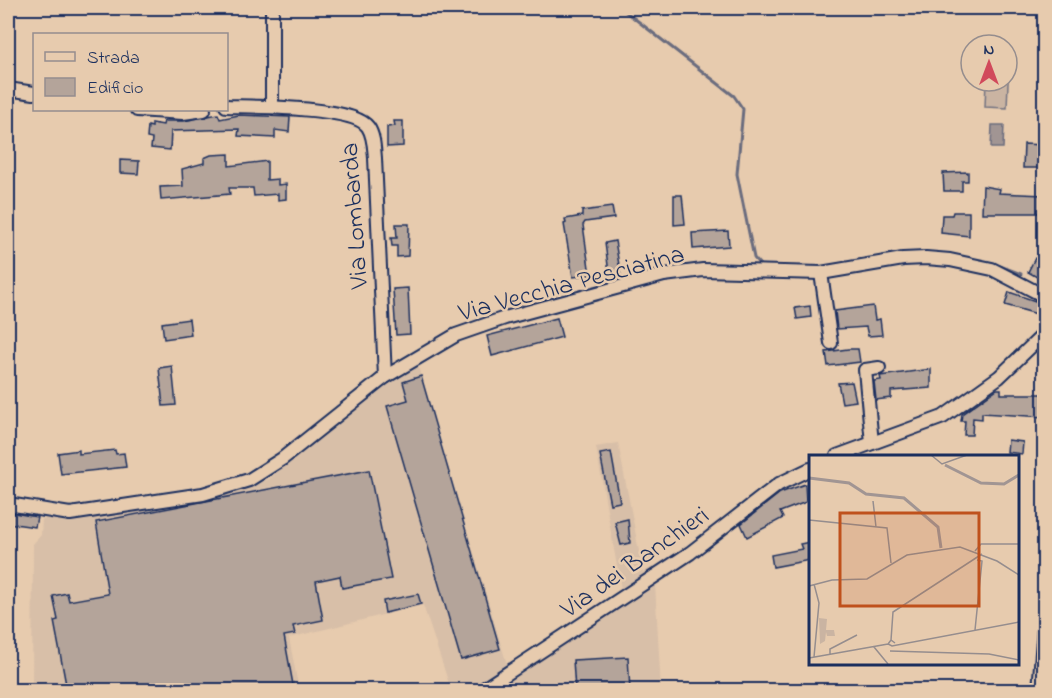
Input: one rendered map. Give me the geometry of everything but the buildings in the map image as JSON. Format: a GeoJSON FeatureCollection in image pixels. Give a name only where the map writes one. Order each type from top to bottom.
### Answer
{"type":"FeatureCollection","features":[{"type":"Feature","properties":{"kind":"street"},"geometry":{"type":"LineString","coordinates":[[272,8],[272,107]]}},
{"type":"Feature","properties":{"kind":"street"},"geometry":{"type":"LineString","coordinates":[[8,88],[33,93]]}},
{"type":"Feature","properties":{"kind":"street","name":"Via Lombarda"},"geometry":{"type":"LineString","coordinates":[[228,106],[272,107],[355,116],[368,126],[373,140],[375,158],[385,377]]}},
{"type":"Feature","properties":{"kind":"street"},"geometry":{"type":"LineString","coordinates":[[152,111],[183,113],[197,111]]}},
{"type":"Feature","properties":{"kind":"street","name":"Via Vecchia Pesciatina"},"geometry":{"type":"LineString","coordinates":[[8,504],[70,514],[203,495],[249,480],[282,459],[385,377],[456,335],[505,318],[664,275],[703,270],[820,273],[903,259],[950,260],[992,270],[1044,296]]}},
{"type":"Feature","properties":{"kind":"street"},"geometry":{"type":"LineString","coordinates":[[820,273],[831,343]]}},
{"type":"Feature","properties":{"kind":"street"},"geometry":{"type":"LineString","coordinates":[[840,455],[943,417],[999,377],[1044,334]]}},
{"type":"Feature","properties":{"kind":"street"},"geometry":{"type":"LineString","coordinates":[[872,443],[865,370],[879,368]]}},
{"type":"Feature","properties":{"kind":"street","name":"Via dei Banchieri"},"geometry":{"type":"LineString","coordinates":[[482,690],[690,553],[778,484],[809,469]]}},
{"type":"Feature","properties":{"kind":"street"},"geometry":{"type":"LineString","coordinates":[[1039,690],[1044,627]]}},
{"type":"Feature","properties":{"kind":"shaded area"},"geometry":{"type":"Polygon","coordinates":[[[986,93],[1008,93],[1007,108],[985,107],[986,93]]]}},
{"type":"Feature","properties":{"kind":"shaded area"},"geometry":{"type":"Polygon","coordinates":[[[992,125],[1004,125],[1003,148],[991,148],[992,125]]]}},
{"type":"Feature","properties":{"kind":"shaded area"},"geometry":{"type":"Polygon","coordinates":[[[417,363],[508,668],[621,589],[596,447],[618,443],[643,572],[654,566],[661,690],[492,690],[491,678],[470,690],[451,690],[423,605],[289,638],[299,690],[32,690],[33,544],[41,535],[42,519],[69,520],[196,500],[269,479],[360,402],[417,363]]]}},
{"type":"Feature","properties":{"kind":"waterway"},"geometry":{"type":"LineString","coordinates":[[621,8],[734,96],[743,109],[737,174],[754,258],[761,266]]}},
{"type":"Feature","properties":{"kind":"waterway"},"geometry":{"type":"LineString","coordinates":[[1000,266],[1021,274]]}}]}
